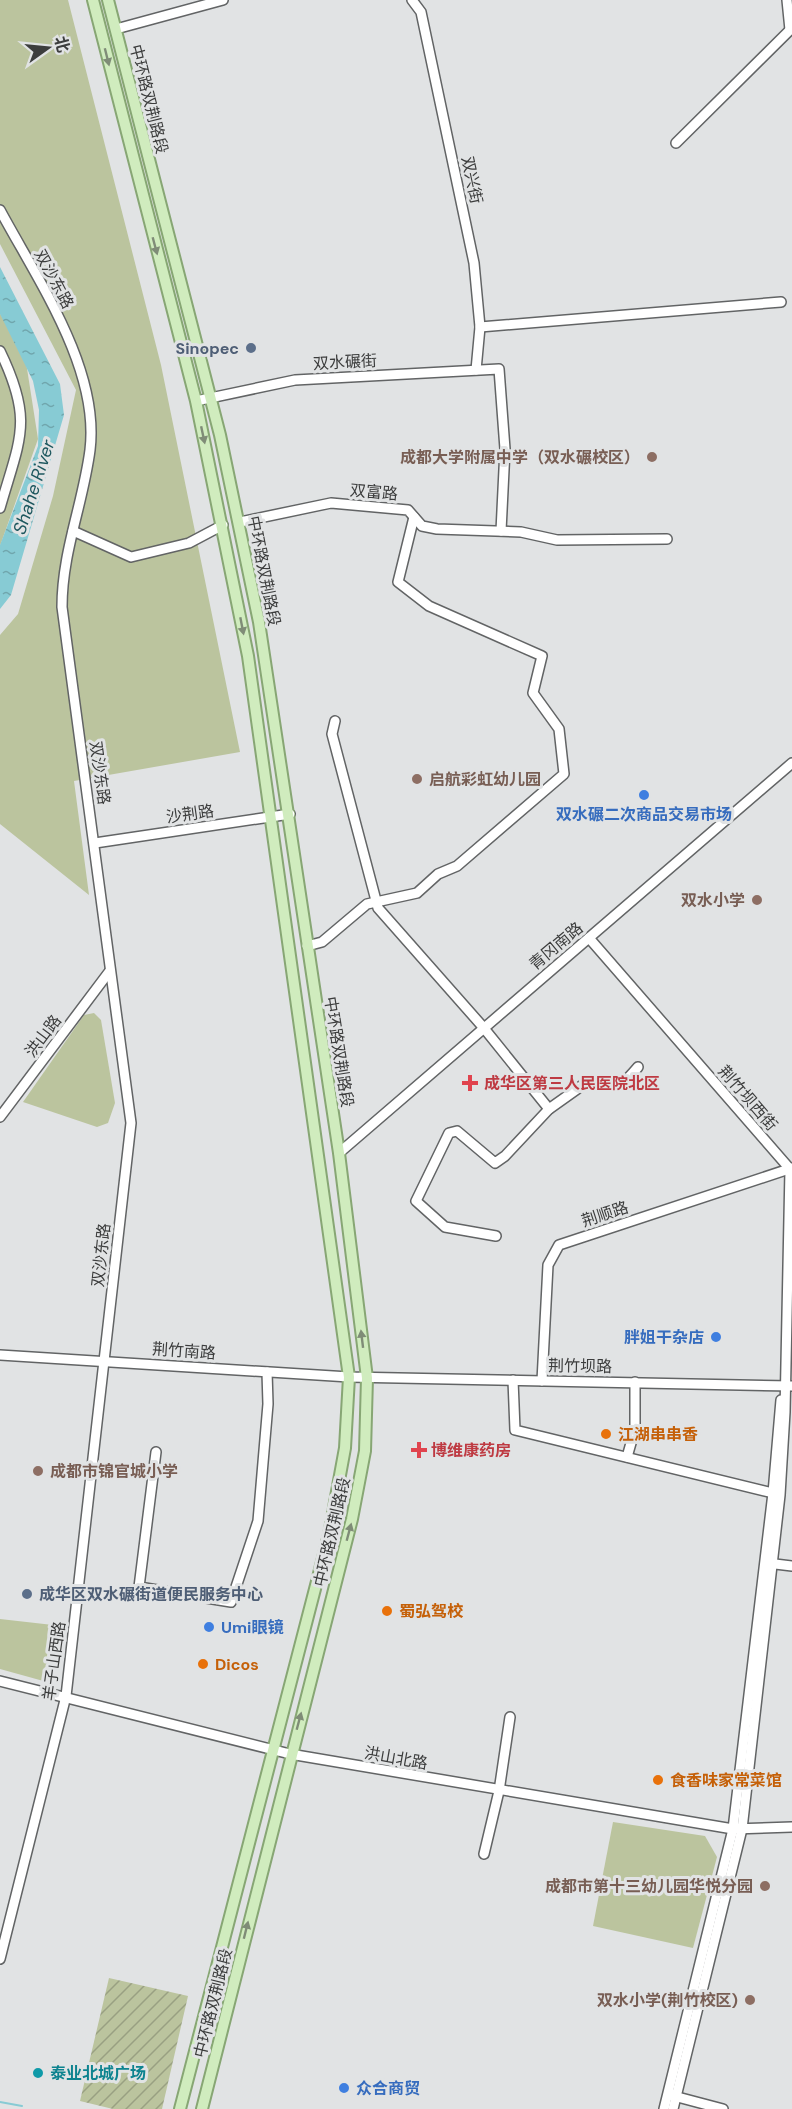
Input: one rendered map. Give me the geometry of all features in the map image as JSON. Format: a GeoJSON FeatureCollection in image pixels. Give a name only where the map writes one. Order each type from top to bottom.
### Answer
{"type":"FeatureCollection","features":[{"type":"Feature","properties":{"kind":"main road","name":"中环路双荆路段"},"geometry":{"type":"LineString","coordinates":[[93,0],[196,401],[248,656],[349,1377],[345,1449],[329,1535],[180,2109]]}},
{"type":"Feature","properties":{"kind":"main road","name":"中环路双荆路段"},"geometry":{"type":"LineString","coordinates":[[108,0],[240,522],[259,622],[290,814],[339,1153],[367,1378],[365,1451],[352,1519],[201,2109]]}},
{"type":"Feature","properties":{"kind":"street"},"geometry":{"type":"LineString","coordinates":[[116,29],[223,0]]}},
{"type":"Feature","properties":{"kind":"street","name":"双兴街"},"geometry":{"type":"LineString","coordinates":[[412,0],[421,12],[474,263],[480,327],[476,370]]}},
{"type":"Feature","properties":{"kind":"street"},"geometry":{"type":"LineString","coordinates":[[676,143],[791,29],[787,0]]}},
{"type":"Feature","properties":{"kind":"street","name":"双沙东路"},"geometry":{"type":"LineString","coordinates":[[0,210],[62,325],[82,373],[89,412],[90,447],[62,575],[62,607],[131,1123],[104,1360]]}},
{"type":"Feature","properties":{"kind":"street"},"geometry":{"type":"LineString","coordinates":[[480,327],[780,302]]}},
{"type":"Feature","properties":{"kind":"street"},"geometry":{"type":"LineString","coordinates":[[0,351],[15,381],[21,406],[21,432],[0,508]]}},
{"type":"Feature","properties":{"kind":"street","name":"双水碾街"},"geometry":{"type":"LineString","coordinates":[[196,401],[295,380],[499,369],[505,449],[501,531]]}},
{"type":"Feature","properties":{"kind":"street","name":"双富路"},"geometry":{"type":"LineString","coordinates":[[240,522],[331,502],[408,510],[422,526],[437,529],[521,531],[557,540],[667,539]]}},
{"type":"Feature","properties":{"kind":"street"},"geometry":{"type":"LineString","coordinates":[[308,946],[322,942],[367,904],[417,893],[438,874],[457,866],[564,774],[559,729],[533,693],[542,656],[429,606],[398,582],[414,517]]}},
{"type":"Feature","properties":{"kind":"street"},"geometry":{"type":"LineString","coordinates":[[73,531],[131,557],[189,543],[223,525]]}},
{"type":"Feature","properties":{"kind":"street"},"geometry":{"type":"LineString","coordinates":[[334,721],[332,734],[378,909],[483,1027],[549,1109]]}},
{"type":"Feature","properties":{"kind":"street","name":"青冈南路"},"geometry":{"type":"LineString","coordinates":[[339,1153],[792,763]]}},
{"type":"Feature","properties":{"kind":"street","name":"沙荆路"},"geometry":{"type":"LineString","coordinates":[[95,843],[290,814]]}},
{"type":"Feature","properties":{"kind":"street","name":"荆竹坝西街"},"geometry":{"type":"LineString","coordinates":[[589,938],[791,1168]]}},
{"type":"Feature","properties":{"kind":"street","name":"洪山路"},"geometry":{"type":"LineString","coordinates":[[0,1117],[109,972]]}},
{"type":"Feature","properties":{"kind":"street"},"geometry":{"type":"LineString","coordinates":[[496,1236],[445,1227],[416,1201],[449,1133],[457,1131],[495,1163],[506,1156],[549,1109],[587,1082],[610,1089],[624,1085],[638,1067]]}},
{"type":"Feature","properties":{"kind":"street"},"geometry":{"type":"LineString","coordinates":[[768,1563],[780,1495],[788,1386],[791,1168]]}},
{"type":"Feature","properties":{"kind":"street","name":"荆顺路"},"geometry":{"type":"LineString","coordinates":[[542,1381],[548,1265],[559,1245],[791,1168]]}},
{"type":"Feature","properties":{"kind":"street","name":"荆竹南路"},"geometry":{"type":"LineString","coordinates":[[0,1355],[367,1378]]}},
{"type":"Feature","properties":{"kind":"street","name":"羊子山西路"},"geometry":{"type":"LineString","coordinates":[[0,1959],[4,1929],[66,1696],[104,1360]]}},
{"type":"Feature","properties":{"kind":"street"},"geometry":{"type":"LineString","coordinates":[[156,1452],[139,1587],[231,1602],[258,1521],[268,1404],[267,1372]]}},
{"type":"Feature","properties":{"kind":"street","name":"荆竹坝路"},"geometry":{"type":"LineString","coordinates":[[367,1378],[788,1386]]}},
{"type":"Feature","properties":{"kind":"street"},"geometry":{"type":"LineString","coordinates":[[513,1380],[516,1430],[773,1493]]}},
{"type":"Feature","properties":{"kind":"street"},"geometry":{"type":"LineString","coordinates":[[627,1457],[635,1429],[635,1382]]}},
{"type":"Feature","properties":{"kind":"street"},"geometry":{"type":"LineString","coordinates":[[664,2109],[672,2096],[737,1829],[768,1563],[778,1414],[788,1386]]}},
{"type":"Feature","properties":{"kind":"street"},"geometry":{"type":"LineString","coordinates":[[768,1563],[792,1566]]}},
{"type":"Feature","properties":{"kind":"street","name":"洪山北路"},"geometry":{"type":"LineString","coordinates":[[0,1681],[290,1754],[499,1791],[613,1807],[737,1829],[792,1827]]}},
{"type":"Feature","properties":{"kind":"street"},"geometry":{"type":"LineString","coordinates":[[484,1854],[499,1791],[510,1717]]}},
{"type":"Feature","properties":{"kind":"street"},"geometry":{"type":"LineString","coordinates":[[672,2096],[673,2109]]}},
{"type":"Feature","properties":{"kind":"street"},"geometry":{"type":"LineString","coordinates":[[672,2096],[723,2109]]}},
{"type":"Feature","properties":{"kind":"green space"},"geometry":{"type":"Polygon","coordinates":[[[0,0],[68,0],[161,365],[240,752],[74,781],[89,895],[0,824],[0,635],[18,614],[53,496],[76,390],[0,244],[0,0]]]}},
{"type":"Feature","properties":{"kind":"green space"},"geometry":{"type":"Polygon","coordinates":[[[0,313],[26,362],[38,439],[0,546],[0,313]]]}},
{"type":"Feature","properties":{"kind":"green space"},"geometry":{"type":"Polygon","coordinates":[[[94,1013],[101,1020],[115,1103],[108,1123],[97,1127],[23,1102],[84,1015],[94,1013]]]}},
{"type":"Feature","properties":{"kind":"green space"},"geometry":{"type":"Polygon","coordinates":[[[0,1619],[53,1625],[47,1682],[0,1669],[0,1619]]]}},
{"type":"Feature","properties":{"kind":"green space"},"geometry":{"type":"Polygon","coordinates":[[[613,1822],[705,1836],[717,1857],[693,1948],[593,1926],[613,1822]]]}},
{"type":"Feature","properties":{"kind":"green space"},"geometry":{"type":"Polygon","coordinates":[[[109,1978],[188,1996],[162,2109],[113,2109],[80,2101],[109,1978]]]}},
{"type":"Feature","properties":{"kind":"water","name":"Shahe River"},"geometry":{"type":"Polygon","coordinates":[[[0,267],[60,384],[64,415],[11,595],[0,609],[0,545],[38,446],[39,410],[33,381],[0,314],[0,267]]]}},
{"type":"Feature","properties":{"kind":"waterway"},"geometry":{"type":"LineString","coordinates":[[0,2102],[22,2106]]}},
{"type":"Feature","properties":{"kind":"place","name":"Sinopec"},"geometry":{"type":"Point","coordinates":[251,348]}},
{"type":"Feature","properties":{"kind":"place","name":"成都大学附属中学（双水碾校区）"},"geometry":{"type":"Point","coordinates":[652,457]}},
{"type":"Feature","properties":{"kind":"place","name":"启航彩虹幼儿园"},"geometry":{"type":"Point","coordinates":[417,779]}},
{"type":"Feature","properties":{"kind":"place","name":"双水碾二次商品交易市场"},"geometry":{"type":"Point","coordinates":[644,795]}},
{"type":"Feature","properties":{"kind":"place","name":"双水小学"},"geometry":{"type":"Point","coordinates":[757,900]}},
{"type":"Feature","properties":{"kind":"place","name":"成华区第三人民医院北区"},"geometry":{"type":"Point","coordinates":[470,1083]}},
{"type":"Feature","properties":{"kind":"place","name":"胖姐干杂店"},"geometry":{"type":"Point","coordinates":[716,1337]}},
{"type":"Feature","properties":{"kind":"place","name":"江湖串串香"},"geometry":{"type":"Point","coordinates":[606,1434]}},
{"type":"Feature","properties":{"kind":"place","name":"博维康药房"},"geometry":{"type":"Point","coordinates":[419,1450]}},
{"type":"Feature","properties":{"kind":"place","name":"成都市锦官城小学"},"geometry":{"type":"Point","coordinates":[38,1471]}},
{"type":"Feature","properties":{"kind":"place","name":"成华区双水碾街道便民服务中心"},"geometry":{"type":"Point","coordinates":[27,1594]}},
{"type":"Feature","properties":{"kind":"place","name":"蜀弘驾校"},"geometry":{"type":"Point","coordinates":[387,1611]}},
{"type":"Feature","properties":{"kind":"place","name":"Umi眼镜"},"geometry":{"type":"Point","coordinates":[209,1627]}},
{"type":"Feature","properties":{"kind":"place","name":"Dicos"},"geometry":{"type":"Point","coordinates":[203,1664]}},
{"type":"Feature","properties":{"kind":"place","name":"食香味家常菜馆"},"geometry":{"type":"Point","coordinates":[658,1780]}},
{"type":"Feature","properties":{"kind":"place","name":"成都市第十三幼儿园华悦分园"},"geometry":{"type":"Point","coordinates":[765,1886]}},
{"type":"Feature","properties":{"kind":"place","name":"双水小学(荆竹校区)"},"geometry":{"type":"Point","coordinates":[750,2000]}},
{"type":"Feature","properties":{"kind":"place","name":"泰业北城广场"},"geometry":{"type":"Point","coordinates":[38,2073]}},
{"type":"Feature","properties":{"kind":"place","name":"众合商贸"},"geometry":{"type":"Point","coordinates":[344,2088]}}]}
